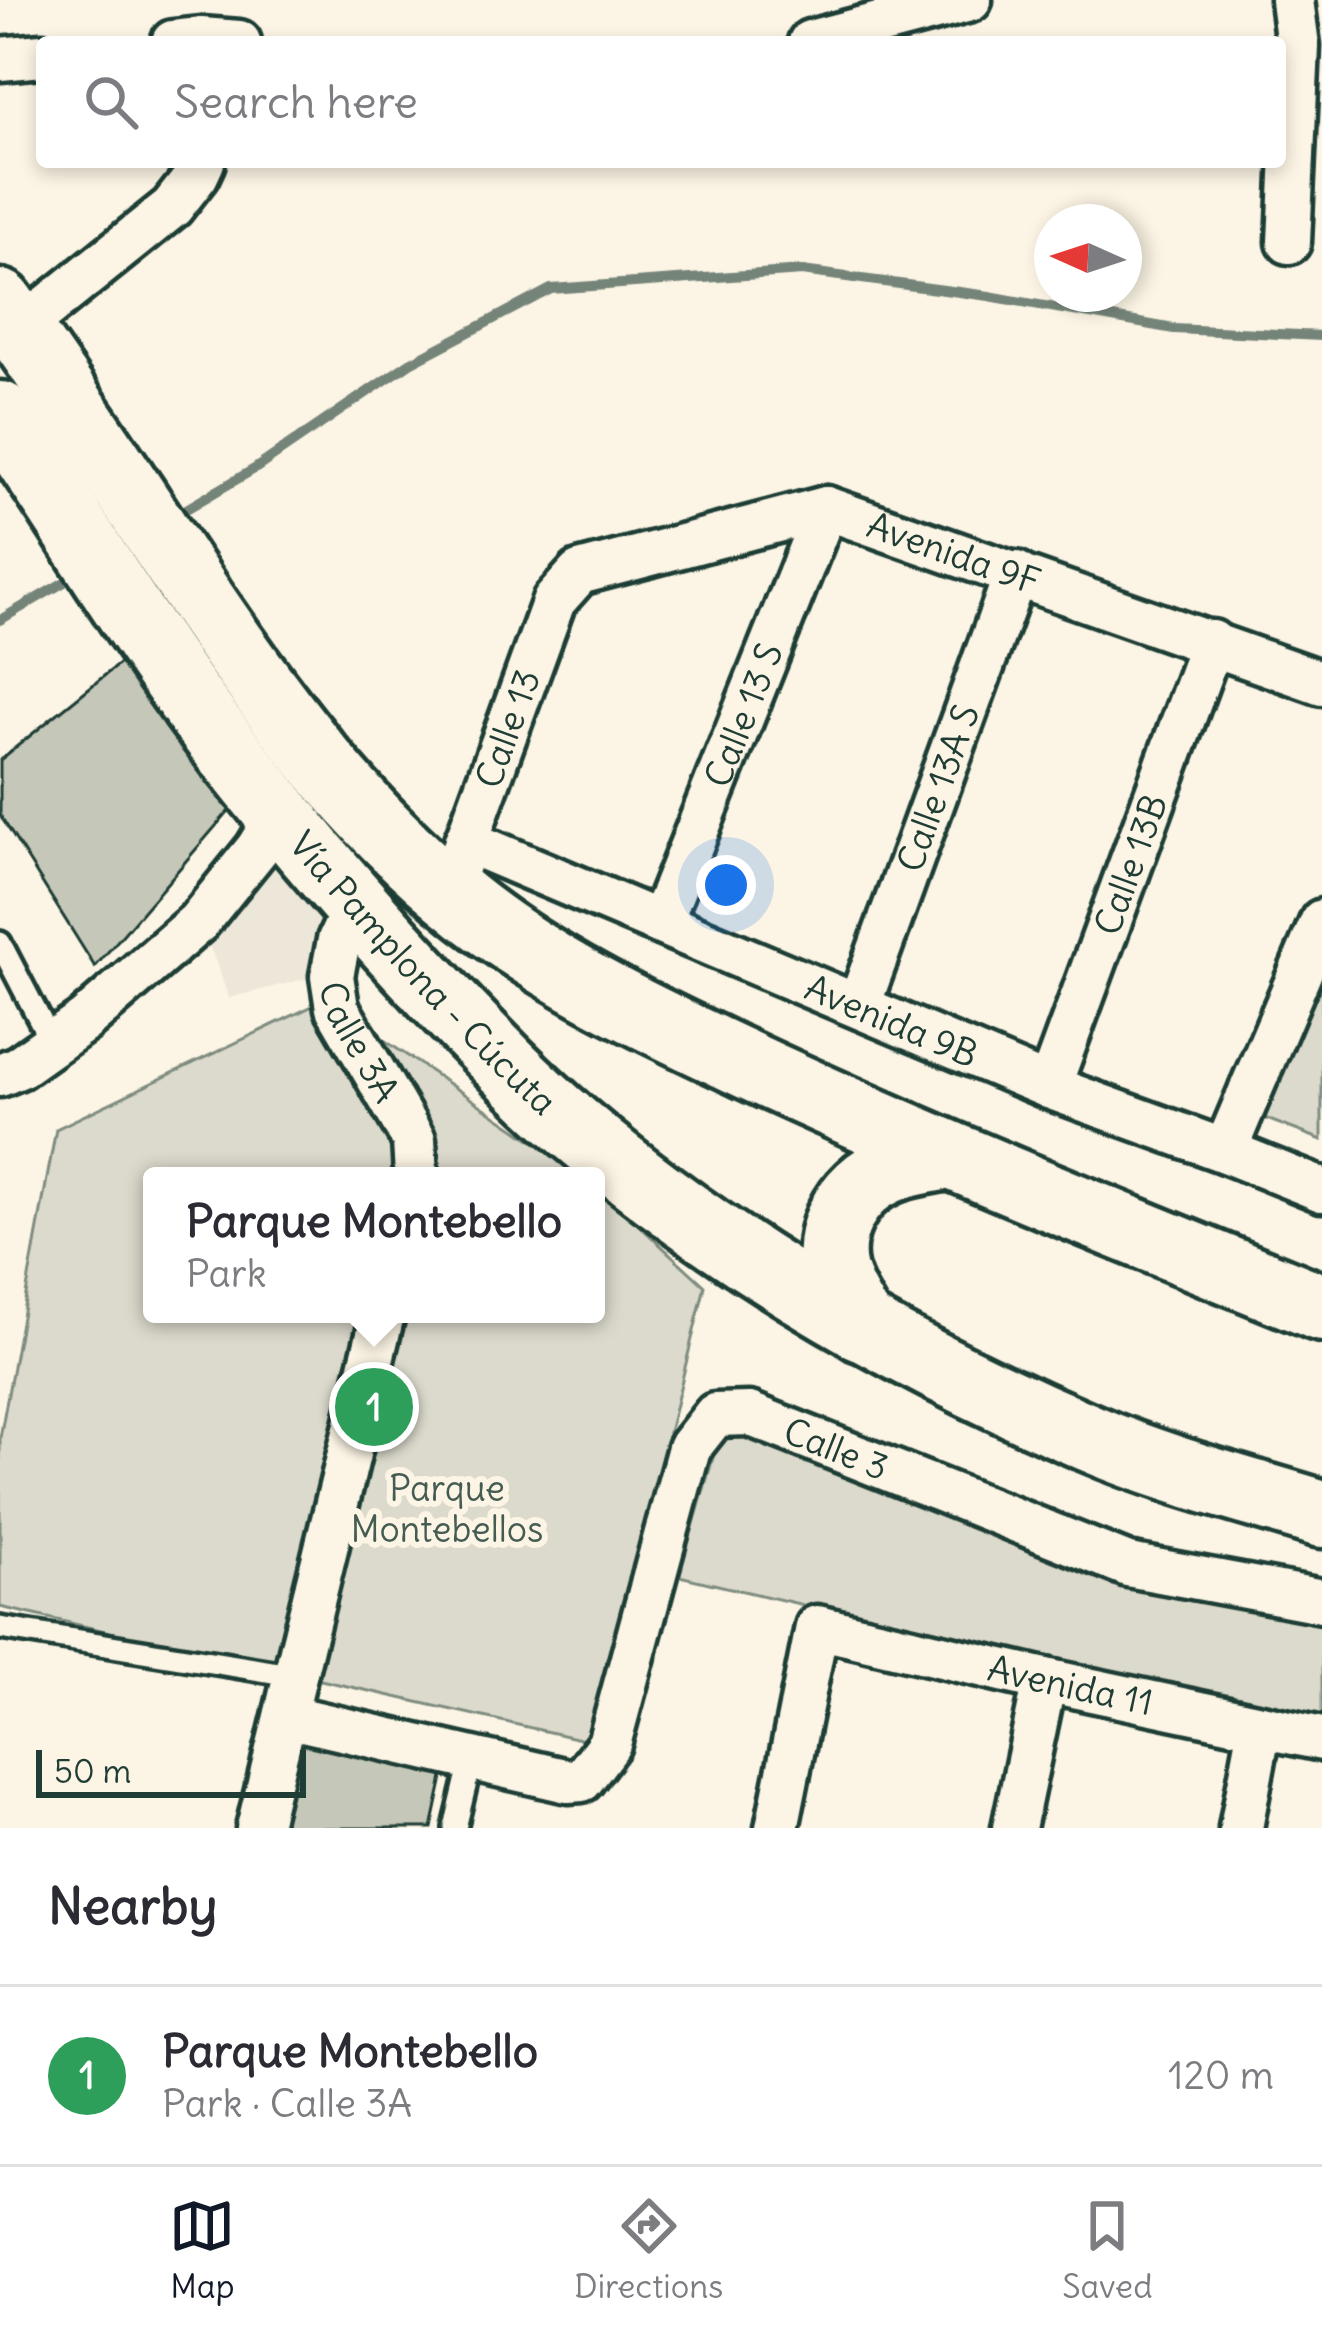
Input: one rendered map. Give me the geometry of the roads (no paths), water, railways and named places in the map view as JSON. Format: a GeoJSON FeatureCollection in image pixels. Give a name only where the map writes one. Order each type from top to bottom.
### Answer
{"type":"FeatureCollection","features":[{"type":"Feature","properties":{"kind":"highway","name":"Vía Pamplona - Cúcuta"},"geometry":{"type":"LineString","coordinates":[[10,317],[204,604],[294,726],[409,856],[457,866],[528,950],[662,1025],[947,1156],[1322,1307]]}},
{"type":"Feature","properties":{"kind":"highway","name":"Vía Pamplona - Cúcuta"},"geometry":{"type":"LineString","coordinates":[[0,415],[154,651],[278,814],[355,905],[516,1076],[572,1126],[710,1233],[794,1288],[938,1368],[1093,1440],[1322,1514]]}},
{"type":"Feature","properties":{"kind":"highway"},"geometry":{"type":"LineString","coordinates":[[862,1328],[834,1271],[833,1236],[842,1211],[857,1191],[878,1176],[947,1156]]}},
{"type":"Feature","properties":{"kind":"street"},"geometry":{"type":"LineString","coordinates":[[1289,242],[1298,46],[1292,0]]}},
{"type":"Feature","properties":{"kind":"street"},"geometry":{"type":"LineString","coordinates":[[833,36],[964,1]]}},
{"type":"Feature","properties":{"kind":"street"},"geometry":{"type":"LineString","coordinates":[[0,59],[36,56]]}},
{"type":"Feature","properties":{"kind":"street"},"geometry":{"type":"LineString","coordinates":[[10,317],[172,207],[200,168]]}},
{"type":"Feature","properties":{"kind":"street","name":"Avenida 9F"},"geometry":{"type":"LineString","coordinates":[[579,573],[826,508],[1322,683]]}},
{"type":"Feature","properties":{"kind":"street","name":"Calle 13 S"},"geometry":{"type":"LineString","coordinates":[[661,921],[826,508]]}},
{"type":"Feature","properties":{"kind":"street","name":"Calle 13A S"},"geometry":{"type":"LineString","coordinates":[[860,1005],[1016,572]]}},
{"type":"Feature","properties":{"kind":"street","name":"Calle 13"},"geometry":{"type":"LineString","coordinates":[[457,866],[554,602],[579,573]]}},
{"type":"Feature","properties":{"kind":"street","name":"Calle 13B"},"geometry":{"type":"LineString","coordinates":[[1049,1087],[1212,643]]}},
{"type":"Feature","properties":{"kind":"street"},"geometry":{"type":"LineString","coordinates":[[0,1075],[68,1032],[198,922],[257,849],[278,814]]}},
{"type":"Feature","properties":{"kind":"street","name":"Avenida 9B"},"geometry":{"type":"LineString","coordinates":[[457,866],[661,921],[1049,1087],[1322,1190]]}},
{"type":"Feature","properties":{"kind":"street","name":"Calle 3A"},"geometry":{"type":"LineString","coordinates":[[355,905],[339,940],[332,976],[337,1008],[414,1140],[416,1167]]}},
{"type":"Feature","properties":{"kind":"street"},"geometry":{"type":"LineString","coordinates":[[1225,1151],[1322,921]]}},
{"type":"Feature","properties":{"kind":"street"},"geometry":{"type":"LineString","coordinates":[[258,1828],[381,1323]]}},
{"type":"Feature","properties":{"kind":"street","name":"Calle 3"},"geometry":{"type":"LineString","coordinates":[[471,1761],[568,1781],[589,1774],[609,1744],[689,1448],[715,1415],[749,1414],[1128,1565],[1322,1600]]}},
{"type":"Feature","properties":{"kind":"street","name":"Avenida 11"},"geometry":{"type":"LineString","coordinates":[[777,1828],[817,1627],[1322,1738]]}},
{"type":"Feature","properties":{"kind":"street"},"geometry":{"type":"LineString","coordinates":[[1014,1828],[1045,1680]]}},
{"type":"Feature","properties":{"kind":"street"},"geometry":{"type":"LineString","coordinates":[[291,1696],[471,1761]]}},
{"type":"Feature","properties":{"kind":"street"},"geometry":{"type":"LineString","coordinates":[[1241,1828],[1260,1726]]}},
{"type":"Feature","properties":{"kind":"lane"},"geometry":{"type":"LineString","coordinates":[[0,943],[68,1032]]}},
{"type":"Feature","properties":{"kind":"lane"},"geometry":{"type":"LineString","coordinates":[[0,1628],[291,1696]]}},
{"type":"Feature","properties":{"kind":"lane"},"geometry":{"type":"LineString","coordinates":[[455,1828],[471,1761]]}},
{"type":"Feature","properties":{"kind":"waterway"},"geometry":{"type":"LineString","coordinates":[[171,518],[256,468],[410,363],[551,289],[802,271],[989,296],[1174,329],[1322,336]]}},
{"type":"Feature","properties":{"kind":"waterway"},"geometry":{"type":"LineString","coordinates":[[0,620],[78,574]]}},
{"type":"Feature","properties":{"kind":"place","name":"Parque Montebello"},"geometry":{"type":"Point","coordinates":[374,1407]}},
{"type":"Feature","properties":{"kind":"park label","name":"Parque Montebellos"},"geometry":{"type":"Point","coordinates":[447,1508]}}]}
